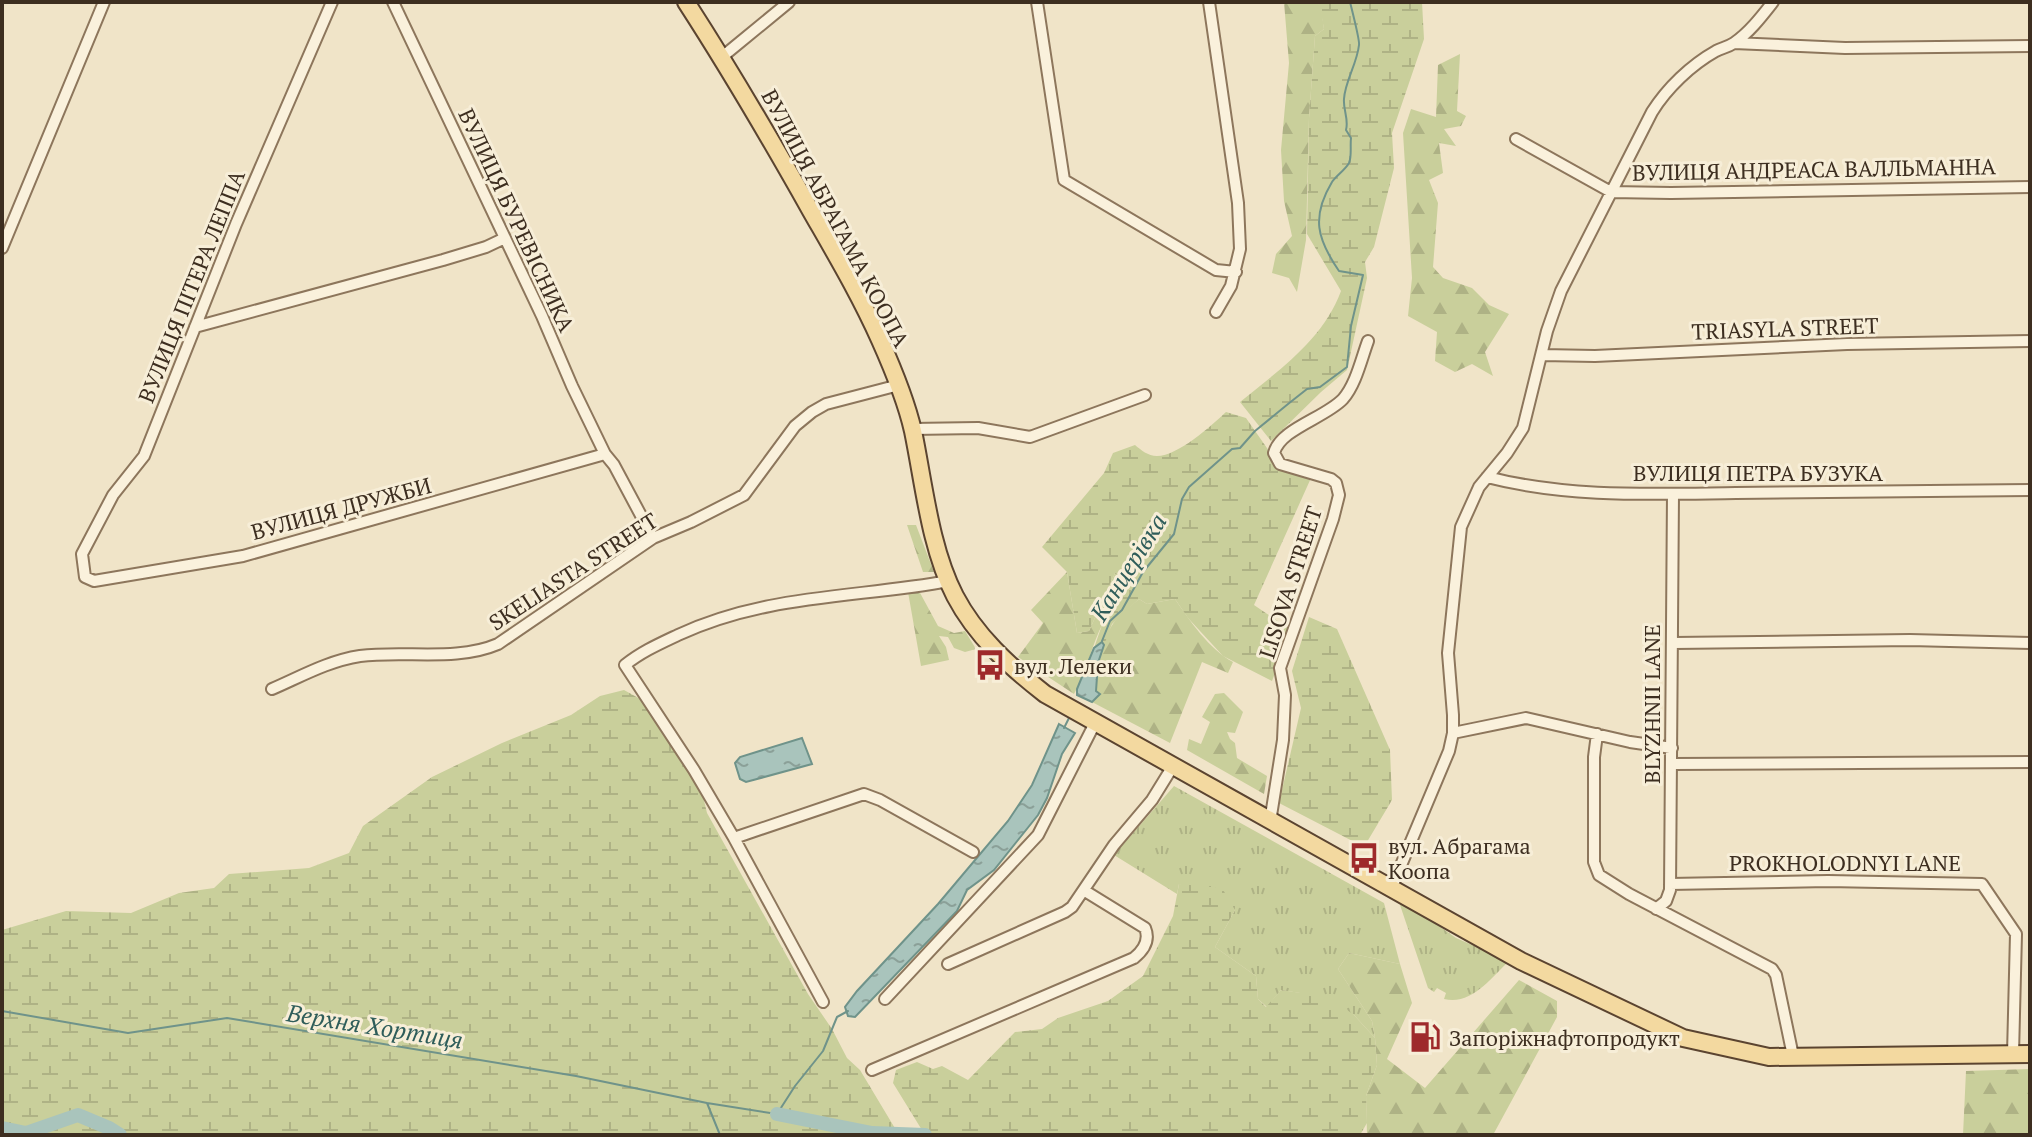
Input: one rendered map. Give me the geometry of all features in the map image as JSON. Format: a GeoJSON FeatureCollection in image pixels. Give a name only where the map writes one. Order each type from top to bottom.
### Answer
{"type":"FeatureCollection","features":[{"type":"Feature","properties":{"kind":"main road","name":"ВУЛИЦЯ АБРАГАМА КООПА"},"geometry":{"type":"LineString","coordinates":[[686,2],[722,57],[851,282],[899,385],[949,581],[974,627],[1003,660],[1045,694],[1521,961],[1661,1030],[1729,1050],[1769,1057],[2022,1054]]}},
{"type":"Feature","properties":{"kind":"street"},"geometry":{"type":"LineString","coordinates":[[2,248],[104,2]]}},
{"type":"Feature","properties":{"kind":"street","name":"ВУЛИЦЯ ПІТЕРА ЛЕППА"},"geometry":{"type":"LineString","coordinates":[[85,577],[82,554],[113,495],[144,456],[332,2]]}},
{"type":"Feature","properties":{"kind":"street","name":"ВУЛИЦЯ БУРЕВІСНИКА"},"geometry":{"type":"LineString","coordinates":[[393,2],[605,454],[653,538]]}},
{"type":"Feature","properties":{"kind":"street"},"geometry":{"type":"LineString","coordinates":[[722,57],[789,2]]}},
{"type":"Feature","properties":{"kind":"street"},"geometry":{"type":"LineString","coordinates":[[1037,2],[1064,180],[1216,270],[1236,272]]}},
{"type":"Feature","properties":{"kind":"street"},"geometry":{"type":"LineString","coordinates":[[1209,2],[1238,203],[1240,249],[1231,286],[1216,312]]}},
{"type":"Feature","properties":{"kind":"street"},"geometry":{"type":"LineString","coordinates":[[1391,889],[1441,771],[1453,733],[1448,653],[1461,527],[1472,498],[1523,428],[1547,331],[1566,279],[1662,96],[1710,55],[1734,43],[1773,2]]}},
{"type":"Feature","properties":{"kind":"street"},"geometry":{"type":"LineString","coordinates":[[1734,43],[1845,48],[2030,46]]}},
{"type":"Feature","properties":{"kind":"street","name":"ВУЛИЦЯ АНДРЕАСА ВАЛЛЬМАННА"},"geometry":{"type":"LineString","coordinates":[[1516,139],[1611,192],[2030,187]]}},
{"type":"Feature","properties":{"kind":"street"},"geometry":{"type":"LineString","coordinates":[[195,327],[443,260],[505,238]]}},
{"type":"Feature","properties":{"kind":"street","name":"LISOVA STREET"},"geometry":{"type":"LineString","coordinates":[[1270,822],[1283,740],[1285,695],[1281,661],[1339,495],[1336,483],[1331,479],[1280,464],[1274,453],[1280,440],[1341,402],[1350,390],[1368,341]]}},
{"type":"Feature","properties":{"kind":"street","name":"TRIASYLA STREET"},"geometry":{"type":"LineString","coordinates":[[1542,355],[1595,356],[1847,344],[2030,341]]}},
{"type":"Feature","properties":{"kind":"street","name":"SKELIASTA STREET"},"geometry":{"type":"LineString","coordinates":[[272,689],[339,660],[395,653],[442,654],[489,648],[653,538],[744,495],[795,426],[812,412],[826,404],[899,385]]}},
{"type":"Feature","properties":{"kind":"street"},"geometry":{"type":"LineString","coordinates":[[912,429],[978,428],[1030,437],[1145,395]]}},
{"type":"Feature","properties":{"kind":"street","name":"ВУЛИЦЯ ДРУЖБИ"},"geometry":{"type":"LineString","coordinates":[[85,577],[94,581],[243,556],[605,454]]}},
{"type":"Feature","properties":{"kind":"street","name":"ВУЛИЦЯ ПЕТРА БУЗУКА"},"geometry":{"type":"LineString","coordinates":[[1487,477],[1554,491],[1673,494],[2030,490]]}},
{"type":"Feature","properties":{"kind":"street","name":"BLYZHNII LANE"},"geometry":{"type":"LineString","coordinates":[[1656,909],[1669,896],[1670,884],[1673,494]]}},
{"type":"Feature","properties":{"kind":"street"},"geometry":{"type":"LineString","coordinates":[[823,1002],[734,838],[694,770],[625,665],[639,654],[692,629],[747,609],[805,598],[949,581]]}},
{"type":"Feature","properties":{"kind":"street"},"geometry":{"type":"LineString","coordinates":[[1674,643],[1910,640],[2030,643]]}},
{"type":"Feature","properties":{"kind":"street"},"geometry":{"type":"LineString","coordinates":[[1453,733],[1526,718],[1672,748]]}},
{"type":"Feature","properties":{"kind":"street"},"geometry":{"type":"LineString","coordinates":[[885,999],[1038,835],[1095,723]]}},
{"type":"Feature","properties":{"kind":"street"},"geometry":{"type":"LineString","coordinates":[[1597,734],[1594,757],[1596,868],[1604,879],[1656,909],[1772,969],[1776,975],[1793,1056]]}},
{"type":"Feature","properties":{"kind":"street"},"geometry":{"type":"LineString","coordinates":[[1672,764],[2030,762]]}},
{"type":"Feature","properties":{"kind":"street"},"geometry":{"type":"LineString","coordinates":[[948,964],[1065,912],[1085,891],[1107,855],[1152,800],[1173,766]]}},
{"type":"Feature","properties":{"kind":"street"},"geometry":{"type":"LineString","coordinates":[[734,838],[864,794],[973,852]]}},
{"type":"Feature","properties":{"kind":"street","name":"PROKHOLODNYI LANE"},"geometry":{"type":"LineString","coordinates":[[1670,884],[1798,881],[1982,884],[2016,934],[2022,1054]]}},
{"type":"Feature","properties":{"kind":"street"},"geometry":{"type":"LineString","coordinates":[[872,1070],[1134,958],[1144,947],[1147,936],[1145,928],[1085,891]]}},
{"type":"Feature","properties":{"kind":"green space"},"geometry":{"type":"Polygon","coordinates":[[[1284,2],[1317,2],[1321,7],[1324,29],[1315,36],[1306,240],[1297,292],[1289,278],[1272,273],[1276,254],[1292,236],[1284,201],[1281,150],[1289,63],[1284,2]]]}},
{"type":"Feature","properties":{"kind":"green space"},"geometry":{"type":"Polygon","coordinates":[[[1317,2],[1422,2],[1424,39],[1392,133],[1394,168],[1374,247],[1365,262],[1367,278],[1347,370],[1271,441],[1240,402],[1311,339],[1333,309],[1341,291],[1307,234],[1309,118],[1315,36],[1324,29],[1317,2]]]}},
{"type":"Feature","properties":{"kind":"green space"},"geometry":{"type":"Polygon","coordinates":[[[1460,54],[1457,111],[1466,116],[1461,126],[1444,129],[1456,146],[1439,143],[1443,173],[1429,180],[1438,203],[1433,267],[1443,278],[1472,288],[1489,305],[1509,314],[1485,352],[1493,376],[1472,364],[1455,372],[1435,361],[1437,332],[1408,316],[1412,278],[1403,133],[1411,109],[1436,117],[1438,65],[1460,54]]]}},
{"type":"Feature","properties":{"kind":"green space"},"geometry":{"type":"Polygon","coordinates":[[[1226,412],[1246,418],[1281,468],[1311,478],[1254,605],[1291,630],[1272,681],[1223,656],[1175,599],[1147,604],[1139,599],[1112,624],[1104,645],[1102,642],[1094,648],[1103,622],[1130,586],[1131,575],[1115,573],[1089,631],[1077,633],[1067,572],[1042,547],[1104,473],[1113,453],[1135,445],[1151,455],[1165,455],[1194,439],[1226,412]]]}},
{"type":"Feature","properties":{"kind":"green space"},"geometry":{"type":"Polygon","coordinates":[[[907,525],[916,525],[934,572],[923,572],[907,525]]]}},
{"type":"Feature","properties":{"kind":"green space"},"geometry":{"type":"Polygon","coordinates":[[[1067,572],[1077,633],[1089,631],[1115,573],[1131,575],[1124,595],[1103,623],[1074,694],[1018,657],[1043,623],[1031,610],[1067,572]]]}},
{"type":"Feature","properties":{"kind":"green space"},"geometry":{"type":"Polygon","coordinates":[[[919,591],[938,626],[954,633],[965,631],[976,649],[965,652],[954,648],[948,637],[939,636],[949,660],[921,666],[908,592],[919,591]]]}},
{"type":"Feature","properties":{"kind":"green space"},"geometry":{"type":"Polygon","coordinates":[[[1139,599],[1147,604],[1175,599],[1208,642],[1233,662],[1228,673],[1202,662],[1170,743],[1092,702],[1101,654],[1111,627],[1139,599]]]}},
{"type":"Feature","properties":{"kind":"green space"},"geometry":{"type":"Polygon","coordinates":[[[1309,617],[1337,629],[1390,750],[1392,800],[1364,847],[1279,803],[1301,708],[1292,671],[1309,617]]]}},
{"type":"Feature","properties":{"kind":"green space"},"geometry":{"type":"Polygon","coordinates":[[[624,690],[651,705],[701,788],[707,813],[808,994],[847,1058],[860,1070],[899,1135],[2,1135],[2,930],[66,911],[131,913],[179,893],[214,888],[229,874],[309,868],[349,853],[363,826],[432,777],[502,743],[571,715],[600,696],[624,690]]]}},
{"type":"Feature","properties":{"kind":"green space"},"geometry":{"type":"Polygon","coordinates":[[[1224,693],[1243,712],[1235,733],[1227,732],[1235,743],[1237,758],[1267,776],[1264,794],[1187,750],[1189,739],[1201,744],[1210,722],[1202,717],[1215,694],[1224,693]]]}},
{"type":"Feature","properties":{"kind":"green space"},"geometry":{"type":"Polygon","coordinates":[[[1174,786],[1384,903],[1400,964],[1349,953],[1338,969],[1372,1021],[1375,1038],[1354,1015],[1300,993],[1281,990],[1267,1007],[1258,999],[1256,976],[1215,947],[1235,910],[1179,884],[1177,894],[1114,855],[1174,786]]]}},
{"type":"Feature","properties":{"kind":"green space"},"geometry":{"type":"Polygon","coordinates":[[[1179,884],[1222,888],[1235,910],[1215,947],[1256,976],[1258,999],[1266,1007],[1281,990],[1329,997],[1354,1015],[1375,1038],[1377,1065],[1366,1096],[1367,1123],[1360,1135],[925,1135],[893,1083],[896,1070],[917,1062],[933,1069],[942,1066],[968,1080],[1015,1032],[1042,1029],[1058,1018],[1108,1001],[1143,976],[1173,916],[1179,884]]]}},
{"type":"Feature","properties":{"kind":"green space"},"geometry":{"type":"Polygon","coordinates":[[[1399,902],[1456,938],[1509,961],[1472,995],[1454,1000],[1444,999],[1446,993],[1437,988],[1434,992],[1428,988],[1399,902]]]}},
{"type":"Feature","properties":{"kind":"green space"},"geometry":{"type":"Polygon","coordinates":[[[1349,953],[1400,964],[1412,1003],[1387,1059],[1425,1088],[1519,980],[1557,1001],[1557,1017],[1493,1135],[1367,1135],[1366,1096],[1377,1065],[1375,1038],[1372,1021],[1338,969],[1349,953]]]}},
{"type":"Feature","properties":{"kind":"green space"},"geometry":{"type":"Polygon","coordinates":[[[2030,1069],[2030,1135],[1963,1135],[1966,1071],[2030,1069]]]}},
{"type":"Feature","properties":{"kind":"water"},"geometry":{"type":"Polygon","coordinates":[[[1102,642],[1096,691],[1100,694],[1092,702],[1077,695],[1077,689],[1094,648],[1102,642]]]}},
{"type":"Feature","properties":{"kind":"water"},"geometry":{"type":"Polygon","coordinates":[[[1059,724],[1075,733],[1062,754],[1038,815],[994,870],[967,890],[957,911],[855,1017],[848,1016],[845,1007],[857,991],[938,904],[1008,821],[1032,785],[1059,724]]]}},
{"type":"Feature","properties":{"kind":"water"},"geometry":{"type":"Polygon","coordinates":[[[802,738],[812,764],[746,782],[740,779],[735,763],[740,757],[802,738]]]}},
{"type":"Feature","properties":{"kind":"waterway","name":"Канцерівка"},"geometry":{"type":"LineString","coordinates":[[1102,641],[1110,621],[1122,610],[1143,572],[1174,534],[1182,499],[1189,487],[1232,449],[1240,448],[1255,431],[1307,389],[1320,387],[1347,367],[1351,326],[1363,275],[1339,271],[1326,249],[1319,217],[1325,195],[1349,163],[1350,157],[1351,138],[1346,130],[1344,99],[1359,45],[1350,2]]}},
{"type":"Feature","properties":{"kind":"waterway","name":"Канцерівка"},"geometry":{"type":"LineString","coordinates":[[1064,728],[1070,716]]}},
{"type":"Feature","properties":{"kind":"waterway","name":"Верхня Хортиця"},"geometry":{"type":"LineString","coordinates":[[2,1011],[128,1033],[227,1018],[576,1076],[707,1103],[720,1135]]}},
{"type":"Feature","properties":{"kind":"waterway","name":"Канцерівка"},"geometry":{"type":"LineString","coordinates":[[707,1103],[777,1114],[823,1051],[837,1017],[848,1011]]}},
{"type":"Feature","properties":{"kind":"waterway"},"geometry":{"type":"LineString","coordinates":[[777,1114],[872,1133],[925,1135]]}},
{"type":"Feature","properties":{"kind":"waterway"},"geometry":{"type":"LineString","coordinates":[[2,1128],[26,1133],[78,1115],[120,1135]]}},
{"type":"Feature","properties":{"kind":"place","name":"вул. Лелеки"},"geometry":{"type":"Point","coordinates":[990,665]}},
{"type":"Feature","properties":{"kind":"place","name":"вул. Абрагама Коопа"},"geometry":{"type":"Point","coordinates":[1364,858]}},
{"type":"Feature","properties":{"kind":"place","name":"Запоріжнафтопродукт"},"geometry":{"type":"Point","coordinates":[1425,1037]}}]}
